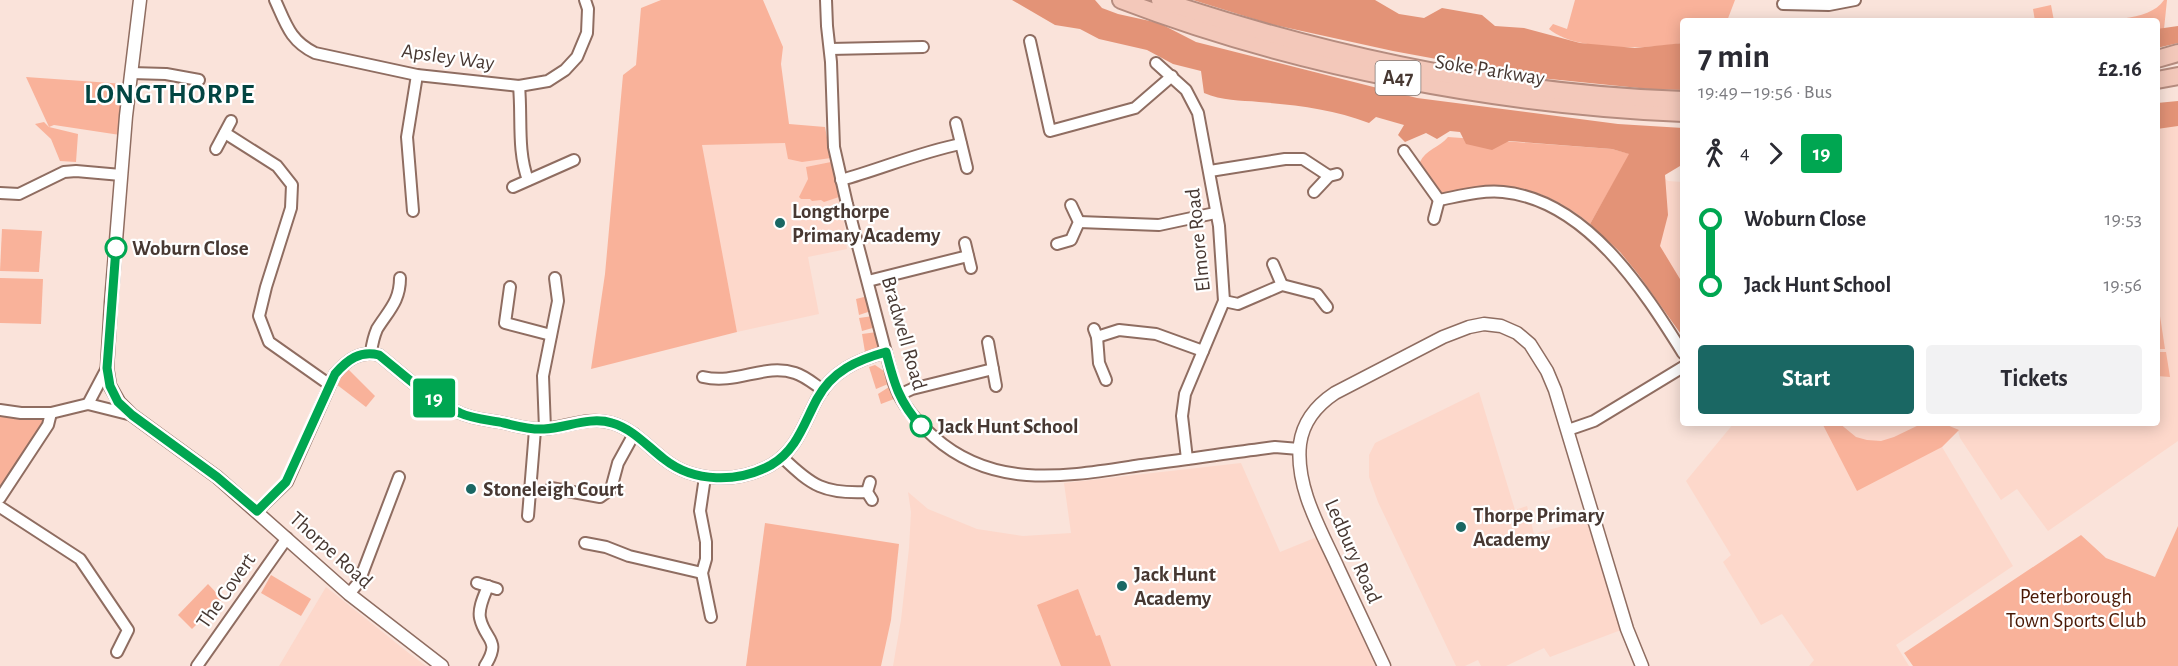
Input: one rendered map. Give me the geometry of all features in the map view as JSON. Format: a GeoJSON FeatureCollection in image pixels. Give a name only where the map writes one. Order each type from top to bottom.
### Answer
{"type":"FeatureCollection","features":[{"type":"Feature","properties":{"kind":"highway","name":"Soke Parkway"},"geometry":{"type":"LineString","coordinates":[[1121,0],[1221,34],[1359,70],[1529,100],[1680,113]]}},
{"type":"Feature","properties":{"kind":"highway","name":"Soke Parkway"},"geometry":{"type":"LineString","coordinates":[[1160,0],[1218,20],[1364,58],[1462,76],[1558,90],[1680,100]]}},
{"type":"Feature","properties":{"kind":"highway"},"geometry":{"type":"LineString","coordinates":[[2160,57],[2178,53]]}},
{"type":"Feature","properties":{"kind":"highway"},"geometry":{"type":"LineString","coordinates":[[2160,65],[2178,62]]}},
{"type":"Feature","properties":{"kind":"highway"},"geometry":{"type":"LineString","coordinates":[[2160,79],[2178,76]]}},
{"type":"Feature","properties":{"kind":"highway"},"geometry":{"type":"LineString","coordinates":[[2160,86],[2178,85]]}},
{"type":"Feature","properties":{"kind":"street","name":"Thorpe Road"},"geometry":{"type":"LineString","coordinates":[[140,0],[122,175],[107,368],[110,386],[118,402],[132,415],[217,477],[349,594],[442,666]]}},
{"type":"Feature","properties":{"kind":"street","name":"Apsley Way"},"geometry":{"type":"LineString","coordinates":[[275,0],[300,46],[315,53],[417,75],[519,86],[548,81],[565,70],[577,57],[587,33],[588,9],[585,0]]}},
{"type":"Feature","properties":{"kind":"street","name":"Bradwell Road"},"geometry":{"type":"LineString","coordinates":[[826,0],[833,138],[841,180],[886,352],[899,396],[910,414],[944,446],[976,465],[1024,476],[1073,475],[1275,447],[1299,449]]}},
{"type":"Feature","properties":{"kind":"street"},"geometry":{"type":"LineString","coordinates":[[1783,4],[1829,5],[1855,0]]}},
{"type":"Feature","properties":{"kind":"street"},"geometry":{"type":"LineString","coordinates":[[1030,41],[1050,131],[1135,108],[1172,76]]}},
{"type":"Feature","properties":{"kind":"street"},"geometry":{"type":"LineString","coordinates":[[830,49],[923,47]]}},
{"type":"Feature","properties":{"kind":"street","name":"Elmore Road"},"geometry":{"type":"LineString","coordinates":[[1156,63],[1186,90],[1198,113],[1219,226],[1224,301],[1185,394],[1182,416],[1187,459]]}},
{"type":"Feature","properties":{"kind":"street"},"geometry":{"type":"LineString","coordinates":[[131,72],[166,74],[199,80]]}},
{"type":"Feature","properties":{"kind":"street"},"geometry":{"type":"LineString","coordinates":[[413,211],[407,137],[417,75]]}},
{"type":"Feature","properties":{"kind":"street"},"geometry":{"type":"LineString","coordinates":[[519,86],[522,117],[520,151],[528,180]]}},
{"type":"Feature","properties":{"kind":"street"},"geometry":{"type":"LineString","coordinates":[[216,149],[231,121]]}},
{"type":"Feature","properties":{"kind":"street"},"geometry":{"type":"LineString","coordinates":[[956,123],[967,168]]}},
{"type":"Feature","properties":{"kind":"street"},"geometry":{"type":"LineString","coordinates":[[225,133],[277,166],[292,185],[291,208],[259,316],[268,342],[330,385]]}},
{"type":"Feature","properties":{"kind":"street"},"geometry":{"type":"LineString","coordinates":[[841,180],[926,152],[961,144]]}},
{"type":"Feature","properties":{"kind":"street"},"geometry":{"type":"LineString","coordinates":[[1411,154],[1439,200],[1434,219]]}},
{"type":"Feature","properties":{"kind":"street"},"geometry":{"type":"LineString","coordinates":[[1210,171],[1285,159],[1303,159],[1333,175],[1314,192]]}},
{"type":"Feature","properties":{"kind":"street"},"geometry":{"type":"LineString","coordinates":[[513,187],[574,160]]}},
{"type":"Feature","properties":{"kind":"street"},"geometry":{"type":"LineString","coordinates":[[0,193],[19,194],[64,172],[122,175]]}},
{"type":"Feature","properties":{"kind":"street"},"geometry":{"type":"LineString","coordinates":[[1439,200],[1473,193],[1503,192],[1533,199],[1558,211],[1603,245],[1648,296],[1680,348]]}},
{"type":"Feature","properties":{"kind":"street"},"geometry":{"type":"LineString","coordinates":[[1058,244],[1071,240],[1079,222],[1071,205]]}},
{"type":"Feature","properties":{"kind":"street"},"geometry":{"type":"LineString","coordinates":[[1079,222],[1159,225],[1215,213]]}},
{"type":"Feature","properties":{"kind":"street"},"geometry":{"type":"LineString","coordinates":[[965,243],[971,268]]}},
{"type":"Feature","properties":{"kind":"street"},"geometry":{"type":"LineString","coordinates":[[868,280],[968,256]]}},
{"type":"Feature","properties":{"kind":"street"},"geometry":{"type":"LineString","coordinates":[[1273,264],[1282,285]]}},
{"type":"Feature","properties":{"kind":"street"},"geometry":{"type":"LineString","coordinates":[[370,352],[376,331],[389,313],[400,291],[400,278]]}},
{"type":"Feature","properties":{"kind":"street"},"geometry":{"type":"LineString","coordinates":[[528,516],[540,429],[543,376],[558,301],[555,278]]}},
{"type":"Feature","properties":{"kind":"street"},"geometry":{"type":"LineString","coordinates":[[1224,301],[1238,304],[1282,285],[1317,294],[1327,307]]}},
{"type":"Feature","properties":{"kind":"street"},"geometry":{"type":"LineString","coordinates":[[510,287],[505,323],[551,334]]}},
{"type":"Feature","properties":{"kind":"street"},"geometry":{"type":"LineString","coordinates":[[1299,449],[1310,416],[1324,400],[1335,393],[1443,337],[1469,327],[1484,324],[1509,329],[1530,344],[1548,371],[1568,430],[1627,629],[1642,666]]}},
{"type":"Feature","properties":{"kind":"street"},"geometry":{"type":"LineString","coordinates":[[1106,380],[1099,363],[1095,333],[1119,330],[1156,334],[1203,351]]}},
{"type":"Feature","properties":{"kind":"street"},"geometry":{"type":"LineString","coordinates":[[988,342],[996,386]]}},
{"type":"Feature","properties":{"kind":"street"},"geometry":{"type":"LineString","coordinates":[[257,511],[286,482],[335,374],[349,360],[370,352],[379,355],[439,402],[462,414],[540,429],[597,421],[616,424],[634,434],[682,470],[705,477],[730,478],[744,476],[782,457],[805,427],[823,390],[841,371],[854,362],[886,352]]}},
{"type":"Feature","properties":{"kind":"street"},"geometry":{"type":"LineString","coordinates":[[88,404],[107,368]]}},
{"type":"Feature","properties":{"kind":"street"},"geometry":{"type":"LineString","coordinates":[[899,396],[912,389],[993,369]]}},
{"type":"Feature","properties":{"kind":"street"},"geometry":{"type":"LineString","coordinates":[[1568,430],[1594,421],[1680,369]]}},
{"type":"Feature","properties":{"kind":"street"},"geometry":{"type":"LineString","coordinates":[[703,377],[717,380],[771,370],[786,371],[796,373],[823,390]]}},
{"type":"Feature","properties":{"kind":"street"},"geometry":{"type":"LineString","coordinates":[[0,410],[51,413],[88,404],[132,415]]}},
{"type":"Feature","properties":{"kind":"street"},"geometry":{"type":"LineString","coordinates":[[0,498],[48,425],[51,413]]}},
{"type":"Feature","properties":{"kind":"street"},"geometry":{"type":"LineString","coordinates":[[551,488],[600,497],[611,489],[618,463],[634,434]]}},
{"type":"Feature","properties":{"kind":"street","name":"Ledbury Road"},"geometry":{"type":"LineString","coordinates":[[1299,449],[1302,481],[1311,508],[1384,666]]}},
{"type":"Feature","properties":{"kind":"street"},"geometry":{"type":"LineString","coordinates":[[782,457],[813,484],[827,490],[842,493],[870,491]]}},
{"type":"Feature","properties":{"kind":"street"},"geometry":{"type":"LineString","coordinates":[[349,594],[359,582],[399,477]]}},
{"type":"Feature","properties":{"kind":"street"},"geometry":{"type":"LineString","coordinates":[[705,477],[700,511],[706,542],[706,560],[702,573],[711,617]]}},
{"type":"Feature","properties":{"kind":"street"},"geometry":{"type":"LineString","coordinates":[[0,507],[80,559],[128,630],[117,652]]}},
{"type":"Feature","properties":{"kind":"street","name":"The Covert"},"geometry":{"type":"LineString","coordinates":[[197,666],[287,538]]}},
{"type":"Feature","properties":{"kind":"street"},"geometry":{"type":"LineString","coordinates":[[585,543],[702,573]]}},
{"type":"Feature","properties":{"kind":"street"},"geometry":{"type":"LineString","coordinates":[[484,666],[490,657],[492,647],[491,638],[480,617],[480,608],[487,586]]}},
{"type":"Feature","properties":{"kind":"shaded area"},"geometry":{"type":"Polygon","coordinates":[[[1012,0],[1095,0],[1102,8],[1159,23],[1196,42],[1417,98],[1618,124],[1680,128],[1680,166],[1665,175],[1668,215],[1660,246],[1680,279],[1680,333],[1620,252],[1590,224],[1629,154],[1612,149],[1509,141],[1492,150],[1466,144],[1460,132],[1450,131],[1437,139],[1426,133],[1405,142],[1398,135],[1404,125],[1376,117],[1369,123],[1314,108],[1218,98],[1204,93],[1201,71],[1173,64],[1147,50],[1099,39],[1080,29],[1055,25],[1012,0]]]}},
{"type":"Feature","properties":{"kind":"shaded area"},"geometry":{"type":"Polygon","coordinates":[[[1193,0],[1375,0],[1399,14],[1424,18],[1442,8],[1482,15],[1495,26],[1524,28],[1580,43],[1635,48],[1680,43],[1680,90],[1540,78],[1393,51],[1270,24],[1193,0]]]}},
{"type":"Feature","properties":{"kind":"shaded area"},"geometry":{"type":"Polygon","coordinates":[[[2178,26],[2178,43],[2160,47],[2160,29],[2178,26]]]}},
{"type":"Feature","properties":{"kind":"shaded area"},"geometry":{"type":"Polygon","coordinates":[[[2178,101],[2178,126],[2160,129],[2160,103],[2178,101]]]}},
{"type":"Feature","properties":{"kind":"shaded area"},"geometry":{"type":"Polygon","coordinates":[[[2178,113],[2178,441],[2048,531],[2017,489],[2001,500],[1960,438],[1958,431],[1942,447],[2013,566],[1896,645],[1909,666],[1809,666],[1814,660],[1782,614],[1761,625],[1723,562],[1731,555],[1686,481],[1732,426],[2160,426],[2160,116],[2178,113]]]}},
{"type":"Feature","properties":{"kind":"shaded area","name":"Longthorpe Primary Academy"},"geometry":{"type":"Polygon","coordinates":[[[828,141],[841,198],[847,249],[808,257],[819,314],[737,332],[701,145],[828,141]]]}},
{"type":"Feature","properties":{"kind":"shaded area"},"geometry":{"type":"Polygon","coordinates":[[[1630,154],[1668,181],[1680,182],[1680,310],[1630,154]]]}},
{"type":"Feature","properties":{"kind":"shaded area","name":"Thorpe Primary Academy"},"geometry":{"type":"Polygon","coordinates":[[[1479,392],[1515,510],[1527,506],[1534,534],[1588,519],[1621,630],[1550,657],[1544,648],[1506,666],[1481,666],[1478,660],[1465,666],[1456,666],[1378,502],[1369,477],[1369,455],[1375,443],[1479,392]]]}},
{"type":"Feature","properties":{"kind":"shaded area","name":"Jack Hunt Academy"},"geometry":{"type":"Polygon","coordinates":[[[1241,463],[1280,552],[1317,537],[1376,666],[893,666],[909,548],[911,512],[908,492],[928,509],[977,529],[1023,536],[1071,533],[1064,483],[1241,463]]]}},
{"type":"Feature","properties":{"kind":"shaded area"},"geometry":{"type":"Polygon","coordinates":[[[326,587],[410,654],[426,666],[279,666],[326,587]]]}},
{"type":"Feature","properties":{"kind":"green space"},"geometry":{"type":"Polygon","coordinates":[[[661,0],[763,0],[783,47],[781,64],[789,124],[825,127],[831,158],[802,162],[788,159],[785,143],[702,145],[737,332],[591,369],[605,274],[623,75],[636,65],[641,8],[661,0]]]}},
{"type":"Feature","properties":{"kind":"green space"},"geometry":{"type":"Polygon","coordinates":[[[1575,0],[1735,0],[1728,18],[1680,18],[1680,43],[1652,47],[1594,45],[1577,42],[1549,29],[1553,24],[1567,29],[1575,0]]]}},
{"type":"Feature","properties":{"kind":"green space"},"geometry":{"type":"Polygon","coordinates":[[[2167,0],[2164,29],[2160,29],[2160,18],[2123,18],[2147,13],[2167,0]]]}},
{"type":"Feature","properties":{"kind":"green space"},"geometry":{"type":"Polygon","coordinates":[[[2051,5],[2053,18],[2034,18],[2033,9],[2051,5]]]}},
{"type":"Feature","properties":{"kind":"green space"},"geometry":{"type":"Polygon","coordinates":[[[26,77],[125,84],[120,135],[54,125],[49,127],[26,77]]]}},
{"type":"Feature","properties":{"kind":"green space"},"geometry":{"type":"Polygon","coordinates":[[[44,122],[49,127],[78,134],[76,162],[60,161],[51,139],[35,124],[44,122]]]}},
{"type":"Feature","properties":{"kind":"green space"},"geometry":{"type":"Polygon","coordinates":[[[1448,137],[1612,149],[1630,154],[1590,224],[1552,199],[1524,189],[1494,186],[1442,193],[1420,162],[1425,154],[1448,137]]]}},
{"type":"Feature","properties":{"kind":"green space"},"geometry":{"type":"Polygon","coordinates":[[[831,162],[839,197],[824,202],[801,199],[799,197],[808,179],[806,167],[831,162]]]}},
{"type":"Feature","properties":{"kind":"green space"},"geometry":{"type":"Polygon","coordinates":[[[2,229],[42,231],[39,272],[0,271],[2,229]]]}},
{"type":"Feature","properties":{"kind":"green space"},"geometry":{"type":"Polygon","coordinates":[[[0,278],[43,279],[41,324],[0,323],[0,278]]]}},
{"type":"Feature","properties":{"kind":"green space"},"geometry":{"type":"Polygon","coordinates":[[[868,296],[871,311],[859,315],[856,299],[868,296]]]}},
{"type":"Feature","properties":{"kind":"green space"},"geometry":{"type":"Polygon","coordinates":[[[873,316],[876,327],[862,331],[859,318],[873,316]]]}},
{"type":"Feature","properties":{"kind":"green space"},"geometry":{"type":"Polygon","coordinates":[[[2160,316],[2165,349],[2160,349],[2160,316]]]}},
{"type":"Feature","properties":{"kind":"green space"},"geometry":{"type":"Polygon","coordinates":[[[877,332],[879,345],[876,351],[867,354],[862,334],[877,332]]]}},
{"type":"Feature","properties":{"kind":"green space"},"geometry":{"type":"Polygon","coordinates":[[[2160,352],[2166,352],[2170,377],[2160,376],[2160,352]]]}},
{"type":"Feature","properties":{"kind":"green space"},"geometry":{"type":"Polygon","coordinates":[[[875,365],[884,371],[888,384],[876,389],[869,367],[875,365]]]}},
{"type":"Feature","properties":{"kind":"green space"},"geometry":{"type":"Polygon","coordinates":[[[348,369],[375,396],[366,407],[336,384],[348,369]]]}},
{"type":"Feature","properties":{"kind":"green space"},"geometry":{"type":"Polygon","coordinates":[[[889,387],[894,399],[881,404],[878,394],[889,387]]]}},
{"type":"Feature","properties":{"kind":"green space"},"geometry":{"type":"Polygon","coordinates":[[[0,414],[41,417],[46,423],[0,494],[0,414]]]}},
{"type":"Feature","properties":{"kind":"green space"},"geometry":{"type":"Polygon","coordinates":[[[1824,426],[1843,426],[1856,437],[1881,441],[1917,426],[1949,426],[1959,430],[1942,447],[1857,491],[1824,426]]]}},
{"type":"Feature","properties":{"kind":"green space"},"geometry":{"type":"Polygon","coordinates":[[[765,523],[899,544],[891,620],[881,666],[746,666],[765,523]]]}},
{"type":"Feature","properties":{"kind":"green space","name":"Peterborough Town Sports Club"},"geometry":{"type":"Polygon","coordinates":[[[2178,526],[2178,666],[1913,666],[1904,653],[2081,535],[2106,558],[2155,577],[2178,526]]]}},
{"type":"Feature","properties":{"kind":"green space"},"geometry":{"type":"Polygon","coordinates":[[[271,575],[311,599],[301,616],[261,593],[271,575]]]}},
{"type":"Feature","properties":{"kind":"green space"},"geometry":{"type":"Polygon","coordinates":[[[208,584],[222,599],[192,629],[178,615],[208,584]]]}},
{"type":"Feature","properties":{"kind":"green space"},"geometry":{"type":"Polygon","coordinates":[[[1078,589],[1096,636],[1100,635],[1111,666],[1061,666],[1037,605],[1078,589]]]}},
{"type":"Feature","properties":{"kind":"bus line","name":"19"},"geometry":{"type":"LineString","coordinates":[[116,248],[107,368],[110,386],[118,402],[132,415],[217,477],[257,511],[286,482],[335,374],[349,360],[370,352],[379,355],[439,402],[462,414],[535,429],[597,421],[609,422],[622,426],[682,470],[705,477],[744,476],[772,464],[782,457],[795,442],[829,382],[854,362],[886,352],[899,396],[921,426]]}},
{"type":"Feature","properties":{"kind":"place","name":"Longthorpe Primary Academy"},"geometry":{"type":"Point","coordinates":[780,223]}},
{"type":"Feature","properties":{"kind":"place","name":"Woburn Close"},"geometry":{"type":"Point","coordinates":[116,248]}},
{"type":"Feature","properties":{"kind":"place","name":"Jack Hunt School"},"geometry":{"type":"Point","coordinates":[921,426]}},
{"type":"Feature","properties":{"kind":"place","name":"Stoneleigh Court"},"geometry":{"type":"Point","coordinates":[471,489]}},
{"type":"Feature","properties":{"kind":"place","name":"Thorpe Primary Academy"},"geometry":{"type":"Point","coordinates":[1461,527]}},
{"type":"Feature","properties":{"kind":"place","name":"Jack Hunt Academy"},"geometry":{"type":"Point","coordinates":[1122,586]}},
{"type":"Feature","properties":{"kind":"district","name":"LONGTHORPE"},"geometry":{"type":"Point","coordinates":[170,94]}}]}
